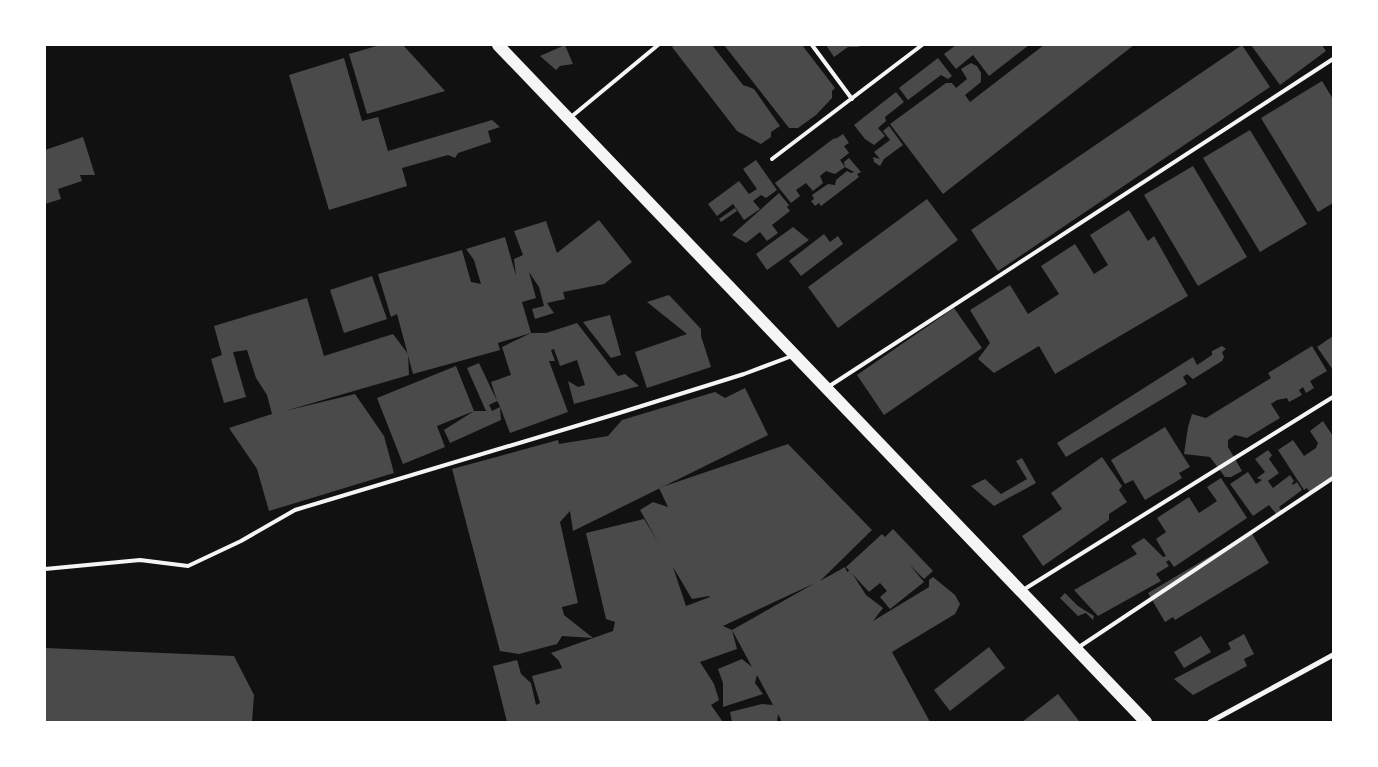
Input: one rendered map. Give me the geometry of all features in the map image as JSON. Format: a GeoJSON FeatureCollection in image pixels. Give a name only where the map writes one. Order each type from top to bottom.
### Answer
{"type":"FeatureCollection","features":[{"type":"Feature","properties":{"kind":"main road"},"geometry":{"type":"LineString","coordinates":[[498,45],[570,118],[1146,722]]}},
{"type":"Feature","properties":{"kind":"street"},"geometry":{"type":"LineString","coordinates":[[1210,722],[1333,655]]}},
{"type":"Feature","properties":{"kind":"lane"},"geometry":{"type":"LineString","coordinates":[[570,118],[658,45]]}},
{"type":"Feature","properties":{"kind":"lane"},"geometry":{"type":"LineString","coordinates":[[812,45],[852,99]]}},
{"type":"Feature","properties":{"kind":"lane"},"geometry":{"type":"LineString","coordinates":[[772,159],[922,45]]}},
{"type":"Feature","properties":{"kind":"lane"},"geometry":{"type":"LineString","coordinates":[[826,388],[1333,59]]}},
{"type":"Feature","properties":{"kind":"lane"},"geometry":{"type":"LineString","coordinates":[[45,569],[140,560],[188,566],[242,541],[295,510],[616,414],[744,374],[794,355]]}},
{"type":"Feature","properties":{"kind":"lane"},"geometry":{"type":"LineString","coordinates":[[1021,591],[1333,397]]}},
{"type":"Feature","properties":{"kind":"lane"},"geometry":{"type":"LineString","coordinates":[[1076,648],[1333,478]]}},
{"type":"Feature","properties":{"kind":"building"},"geometry":{"type":"Polygon","coordinates":[[[380,45],[403,45],[445,91],[367,114],[349,54],[380,45]]]}},
{"type":"Feature","properties":{"kind":"building"},"geometry":{"type":"Polygon","coordinates":[[[565,45],[573,64],[560,66],[556,70],[540,56],[565,45]]]}},
{"type":"Feature","properties":{"kind":"building"},"geometry":{"type":"Polygon","coordinates":[[[675,45],[712,45],[743,85],[754,89],[780,126],[771,132],[771,137],[761,144],[737,131],[672,47],[675,45]]]}},
{"type":"Feature","properties":{"kind":"building"},"geometry":{"type":"Polygon","coordinates":[[[724,45],[802,45],[835,88],[832,91],[832,98],[816,115],[798,128],[789,128],[724,45]]]}},
{"type":"Feature","properties":{"kind":"building"},"geometry":{"type":"Polygon","coordinates":[[[826,45],[859,45],[859,47],[848,47],[834,57],[826,45]]]}},
{"type":"Feature","properties":{"kind":"building"},"geometry":{"type":"Polygon","coordinates":[[[956,45],[1029,45],[989,76],[973,55],[956,69],[944,54],[956,45]]]}},
{"type":"Feature","properties":{"kind":"building"},"geometry":{"type":"Polygon","coordinates":[[[1044,45],[1134,45],[943,194],[890,124],[946,83],[952,83],[956,88],[967,79],[961,69],[971,63],[977,66],[981,73],[981,82],[965,95],[970,102],[1044,45]]]}},
{"type":"Feature","properties":{"kind":"building"},"geometry":{"type":"Polygon","coordinates":[[[1242,45],[1270,87],[998,271],[971,230],[1242,45]]]}},
{"type":"Feature","properties":{"kind":"building"},"geometry":{"type":"Polygon","coordinates":[[[1251,45],[1322,45],[1326,51],[1280,85],[1251,45]]]}},
{"type":"Feature","properties":{"kind":"building"},"geometry":{"type":"Polygon","coordinates":[[[344,58],[362,121],[378,117],[388,151],[492,120],[500,127],[488,131],[491,142],[458,153],[455,158],[448,155],[402,168],[407,186],[329,210],[289,75],[344,58]]]}},
{"type":"Feature","properties":{"kind":"building"},"geometry":{"type":"Polygon","coordinates":[[[938,58],[952,76],[948,79],[941,75],[908,100],[899,88],[938,58]]]}},
{"type":"Feature","properties":{"kind":"building"},"geometry":{"type":"Polygon","coordinates":[[[1322,81],[1333,99],[1333,203],[1318,212],[1261,118],[1322,81]]]}},
{"type":"Feature","properties":{"kind":"building"},"geometry":{"type":"Polygon","coordinates":[[[896,92],[904,102],[885,117],[886,121],[878,128],[885,136],[874,145],[865,139],[854,125],[896,92]]]}},
{"type":"Feature","properties":{"kind":"building"},"geometry":{"type":"Polygon","coordinates":[[[889,126],[903,145],[884,159],[880,166],[874,162],[873,157],[880,159],[874,152],[890,140],[883,131],[889,126]]]}},
{"type":"Feature","properties":{"kind":"building"},"geometry":{"type":"Polygon","coordinates":[[[1250,130],[1307,224],[1260,252],[1203,158],[1250,130]]]}},
{"type":"Feature","properties":{"kind":"building"},"geometry":{"type":"Polygon","coordinates":[[[843,134],[849,143],[844,146],[849,153],[840,160],[845,167],[835,174],[826,171],[820,176],[823,183],[813,191],[806,183],[796,190],[800,196],[791,203],[775,183],[833,139],[843,134]]]}},
{"type":"Feature","properties":{"kind":"building"},"geometry":{"type":"Polygon","coordinates":[[[83,137],[95,175],[80,175],[82,181],[58,189],[61,199],[45,204],[45,150],[83,137]]]}},
{"type":"Feature","properties":{"kind":"building"},"geometry":{"type":"Polygon","coordinates":[[[849,158],[861,172],[857,174],[859,177],[821,206],[819,203],[815,206],[811,201],[814,199],[812,195],[828,184],[835,185],[836,180],[847,171],[854,172],[845,167],[844,162],[849,158]]]}},
{"type":"Feature","properties":{"kind":"building"},"geometry":{"type":"Polygon","coordinates":[[[756,160],[777,190],[766,198],[761,195],[753,201],[760,209],[744,220],[733,204],[717,216],[708,204],[739,181],[749,194],[757,189],[743,169],[756,160]]]}},
{"type":"Feature","properties":{"kind":"building"},"geometry":{"type":"Polygon","coordinates":[[[1193,166],[1247,257],[1198,286],[1144,195],[1193,166]]]}},
{"type":"Feature","properties":{"kind":"building"},"geometry":{"type":"Polygon","coordinates":[[[779,193],[789,205],[787,207],[790,211],[772,225],[778,233],[767,241],[760,232],[746,243],[732,235],[779,193]]]}},
{"type":"Feature","properties":{"kind":"building"},"geometry":{"type":"Polygon","coordinates":[[[927,199],[958,240],[838,328],[808,287],[927,199]]]}},
{"type":"Feature","properties":{"kind":"building"},"geometry":{"type":"Polygon","coordinates":[[[735,208],[737,211],[721,222],[719,219],[735,208]]]}},
{"type":"Feature","properties":{"kind":"building"},"geometry":{"type":"Polygon","coordinates":[[[1129,210],[1148,241],[1154,236],[1188,296],[1055,374],[1039,346],[994,373],[978,359],[990,343],[970,310],[1010,285],[1028,314],[1059,294],[1041,266],[1075,244],[1094,274],[1108,265],[1090,235],[1129,210]]]}},
{"type":"Feature","properties":{"kind":"building"},"geometry":{"type":"Polygon","coordinates":[[[599,220],[632,262],[604,284],[563,292],[565,299],[547,303],[554,313],[535,319],[532,309],[544,306],[539,287],[529,272],[536,298],[522,302],[531,333],[498,343],[500,350],[413,374],[397,314],[391,317],[378,274],[462,250],[471,282],[481,284],[474,260],[466,249],[505,237],[516,276],[514,259],[523,255],[514,231],[546,221],[557,253],[599,220]]]}},
{"type":"Feature","properties":{"kind":"building"},"geometry":{"type":"Polygon","coordinates":[[[793,227],[809,240],[767,270],[756,254],[793,227]]]}},
{"type":"Feature","properties":{"kind":"building"},"geometry":{"type":"Polygon","coordinates":[[[824,234],[830,242],[838,236],[843,244],[801,276],[789,261],[824,234]]]}},
{"type":"Feature","properties":{"kind":"building"},"geometry":{"type":"Polygon","coordinates":[[[372,276],[387,319],[344,333],[330,290],[372,276]]]}},
{"type":"Feature","properties":{"kind":"building"},"geometry":{"type":"Polygon","coordinates":[[[669,295],[701,329],[701,336],[711,367],[647,388],[635,352],[687,334],[647,302],[669,295]]]}},
{"type":"Feature","properties":{"kind":"building"},"geometry":{"type":"Polygon","coordinates":[[[307,298],[324,356],[393,334],[408,354],[409,375],[285,411],[355,394],[384,436],[394,473],[269,511],[257,469],[229,428],[272,414],[267,395],[256,378],[247,350],[233,352],[246,397],[224,403],[211,359],[222,355],[214,326],[307,298]]]}},
{"type":"Feature","properties":{"kind":"building"},"geometry":{"type":"Polygon","coordinates":[[[954,308],[982,348],[884,415],[857,375],[954,308]]]}},
{"type":"Feature","properties":{"kind":"building"},"geometry":{"type":"Polygon","coordinates":[[[610,315],[621,355],[611,358],[583,322],[610,315]]]}},
{"type":"Feature","properties":{"kind":"building"},"geometry":{"type":"Polygon","coordinates":[[[577,323],[618,376],[625,374],[639,386],[574,404],[568,381],[578,387],[585,385],[577,360],[560,366],[554,349],[551,350],[555,361],[549,361],[568,412],[510,433],[491,382],[511,375],[502,347],[531,333],[546,333],[577,323]]]}},
{"type":"Feature","properties":{"kind":"building"},"geometry":{"type":"Polygon","coordinates":[[[1333,336],[1333,370],[1317,347],[1333,336]]]}},
{"type":"Feature","properties":{"kind":"building"},"geometry":{"type":"Polygon","coordinates":[[[1222,346],[1226,349],[1222,352],[1224,357],[1222,361],[1193,379],[1187,374],[1183,377],[1187,384],[1066,457],[1057,443],[1193,357],[1197,365],[1212,355],[1212,351],[1222,346]]]}},
{"type":"Feature","properties":{"kind":"building"},"geometry":{"type":"Polygon","coordinates":[[[1312,346],[1327,371],[1310,381],[1314,388],[1306,393],[1303,387],[1299,390],[1302,395],[1289,402],[1287,398],[1277,400],[1271,404],[1280,418],[1247,438],[1235,435],[1228,440],[1228,447],[1242,471],[1231,477],[1225,477],[1210,457],[1184,454],[1192,414],[1206,418],[1271,378],[1268,373],[1312,346]]]}},
{"type":"Feature","properties":{"kind":"building"},"geometry":{"type":"Polygon","coordinates":[[[479,363],[497,401],[489,405],[492,411],[500,407],[501,420],[450,443],[444,430],[474,411],[486,411],[467,368],[479,363]]]}},
{"type":"Feature","properties":{"kind":"building"},"geometry":{"type":"Polygon","coordinates":[[[456,366],[474,411],[437,426],[445,447],[403,464],[377,398],[456,366]]]}},
{"type":"Feature","properties":{"kind":"building"},"geometry":{"type":"Polygon","coordinates":[[[745,388],[768,435],[573,531],[570,511],[560,522],[578,603],[562,607],[564,615],[593,638],[562,636],[557,644],[519,654],[500,651],[452,469],[558,440],[559,444],[608,436],[622,420],[715,392],[725,398],[745,388]]]}},
{"type":"Feature","properties":{"kind":"building"},"geometry":{"type":"Polygon","coordinates":[[[1323,421],[1333,436],[1333,478],[1310,493],[1307,488],[1304,490],[1278,450],[1293,440],[1304,456],[1316,448],[1318,443],[1310,431],[1323,421]]]}},
{"type":"Feature","properties":{"kind":"building"},"geometry":{"type":"Polygon","coordinates":[[[1165,427],[1190,467],[1179,473],[1182,478],[1145,500],[1133,480],[1125,484],[1111,460],[1165,427]]]}},
{"type":"Feature","properties":{"kind":"building"},"geometry":{"type":"Polygon","coordinates":[[[788,444],[872,530],[820,581],[845,567],[847,572],[850,570],[866,595],[883,608],[873,621],[929,587],[929,580],[933,577],[955,595],[960,604],[955,614],[892,652],[930,722],[782,722],[778,714],[777,722],[732,722],[730,712],[762,704],[773,705],[757,675],[755,683],[763,694],[723,707],[723,683],[718,669],[742,659],[752,667],[732,630],[737,649],[700,662],[714,684],[719,700],[711,705],[723,722],[507,722],[493,666],[517,660],[521,674],[531,683],[536,705],[540,703],[532,676],[562,668],[559,661],[551,653],[613,631],[615,622],[606,619],[586,533],[644,519],[658,542],[640,510],[653,502],[668,507],[659,488],[788,444]],[[673,567],[686,606],[710,597],[692,599],[673,567]],[[815,583],[723,626],[732,630],[815,583]]]}},
{"type":"Feature","properties":{"kind":"building"},"geometry":{"type":"Polygon","coordinates":[[[1268,450],[1272,455],[1269,459],[1279,473],[1268,481],[1273,488],[1290,475],[1294,481],[1293,485],[1297,482],[1302,490],[1279,507],[1284,514],[1277,515],[1269,505],[1253,516],[1230,484],[1248,472],[1256,484],[1262,480],[1257,478],[1265,472],[1255,459],[1268,450]]]}},
{"type":"Feature","properties":{"kind":"building"},"geometry":{"type":"Polygon","coordinates":[[[1102,457],[1122,486],[1119,490],[1127,502],[1109,514],[1109,520],[1043,566],[1022,536],[1062,509],[1051,493],[1102,457]]]}},
{"type":"Feature","properties":{"kind":"building"},"geometry":{"type":"Polygon","coordinates":[[[1022,458],[1036,483],[994,506],[971,486],[985,479],[1001,494],[1027,479],[1016,461],[1022,458]]]}},
{"type":"Feature","properties":{"kind":"building"},"geometry":{"type":"Polygon","coordinates":[[[1221,478],[1247,518],[1174,567],[1169,560],[1166,562],[1169,566],[1156,574],[1161,581],[1098,616],[1074,590],[1137,554],[1131,546],[1144,538],[1163,557],[1166,556],[1156,539],[1166,532],[1157,518],[1189,497],[1199,513],[1217,501],[1207,487],[1221,478]]]}},
{"type":"Feature","properties":{"kind":"building"},"geometry":{"type":"Polygon","coordinates":[[[893,529],[933,571],[924,579],[909,564],[924,582],[890,609],[880,597],[887,591],[880,583],[869,592],[846,567],[882,534],[885,537],[893,529]]]}},
{"type":"Feature","properties":{"kind":"building"},"geometry":{"type":"Polygon","coordinates":[[[1251,532],[1269,563],[1175,620],[1173,617],[1165,622],[1148,593],[1251,532]]]}},
{"type":"Feature","properties":{"kind":"building"},"geometry":{"type":"Polygon","coordinates":[[[1065,593],[1078,606],[1094,616],[1093,620],[1086,613],[1078,616],[1060,598],[1065,593]]]}},
{"type":"Feature","properties":{"kind":"building"},"geometry":{"type":"Polygon","coordinates":[[[1244,634],[1254,654],[1244,659],[1247,666],[1193,695],[1174,679],[1231,649],[1228,643],[1244,634]]]}},
{"type":"Feature","properties":{"kind":"building"},"geometry":{"type":"Polygon","coordinates":[[[1201,636],[1211,652],[1184,668],[1174,652],[1201,636]]]}},
{"type":"Feature","properties":{"kind":"building"},"geometry":{"type":"Polygon","coordinates":[[[989,647],[1005,668],[950,711],[934,690],[989,647]]]}},
{"type":"Feature","properties":{"kind":"building"},"geometry":{"type":"Polygon","coordinates":[[[45,648],[234,656],[254,695],[252,722],[45,722],[45,648]]]}},
{"type":"Feature","properties":{"kind":"building"},"geometry":{"type":"Polygon","coordinates":[[[1058,694],[1079,721],[1022,722],[1058,694]]]}}]}
